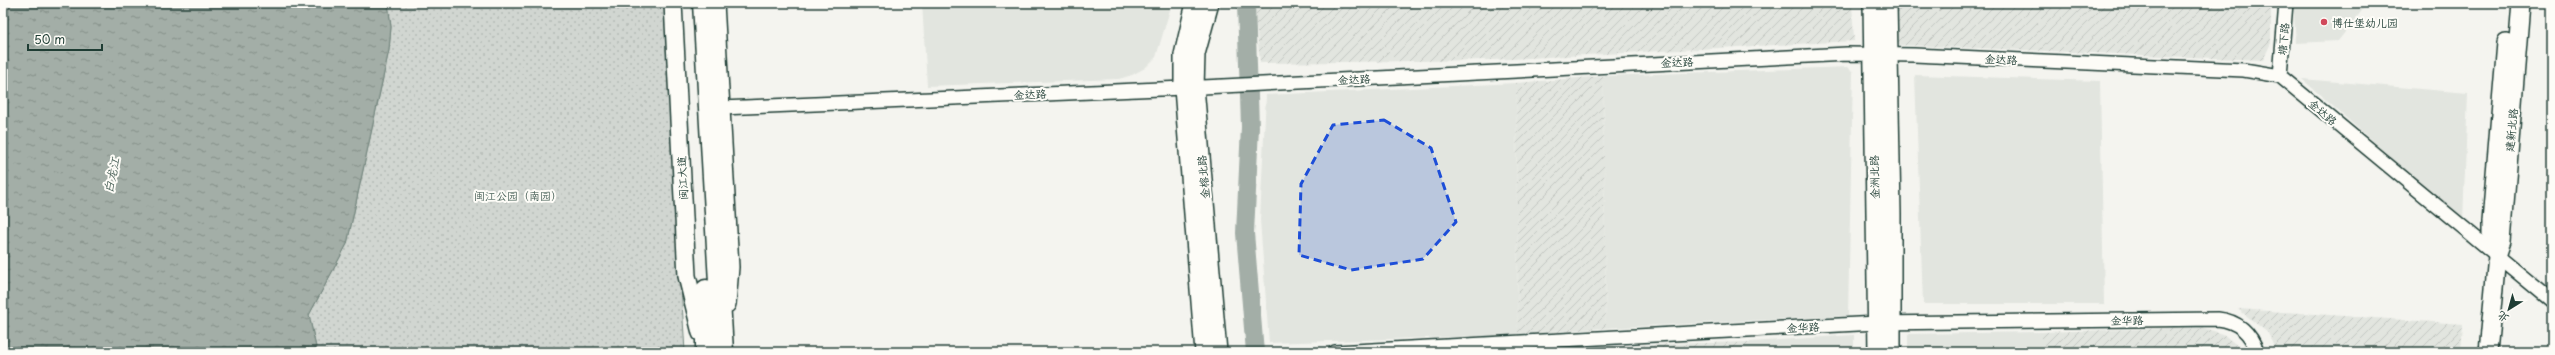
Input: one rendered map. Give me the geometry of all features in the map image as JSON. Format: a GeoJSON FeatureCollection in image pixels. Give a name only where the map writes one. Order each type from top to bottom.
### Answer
{"type":"FeatureCollection","features":[{"type":"Feature","properties":{"kind":"highway"},"geometry":{"type":"LineString","coordinates":[[690,3],[723,352]]}},
{"type":"Feature","properties":{"kind":"highway"},"geometry":{"type":"LineString","coordinates":[[703,3],[706,296],[705,352]]}},
{"type":"Feature","properties":{"kind":"main road","name":"闽江大道"},"geometry":{"type":"LineString","coordinates":[[673,3],[687,276],[705,352]]}},
{"type":"Feature","properties":{"kind":"main road"},"geometry":{"type":"LineString","coordinates":[[715,3],[730,267],[723,352]]}},
{"type":"Feature","properties":{"kind":"main road","name":"金榕北路"},"geometry":{"type":"LineString","coordinates":[[1195,3],[1183,55],[1189,87],[1218,352]]}},
{"type":"Feature","properties":{"kind":"main road","name":"金榕北路"},"geometry":{"type":"LineString","coordinates":[[1204,352],[1189,87],[1196,54],[1210,3]]}},
{"type":"Feature","properties":{"kind":"main road","name":"金洲北路"},"geometry":{"type":"LineString","coordinates":[[1872,3],[1872,53],[1885,323],[1892,352]]}},
{"type":"Feature","properties":{"kind":"main road","name":"金洲北路"},"geometry":{"type":"LineString","coordinates":[[1877,352],[1885,323],[1890,54],[1888,3]]}},
{"type":"Feature","properties":{"kind":"main road","name":"建新北路"},"geometry":{"type":"LineString","coordinates":[[2497,256],[2491,233],[2491,221],[2510,3]]}},
{"type":"Feature","properties":{"kind":"main road","name":"建新北路"},"geometry":{"type":"LineString","coordinates":[[2488,352],[2497,256],[2502,241],[2521,3]]}},
{"type":"Feature","properties":{"kind":"street","name":"塘下路"},"geometry":{"type":"LineString","coordinates":[[2280,76],[2286,3]]}},
{"type":"Feature","properties":{"kind":"street","name":"金达路"},"geometry":{"type":"LineString","coordinates":[[721,108],[1239,85],[1872,53],[2244,70],[2280,76],[2552,302]]}},
{"type":"Feature","properties":{"kind":"street","name":"金华路"},"geometry":{"type":"LineString","coordinates":[[1335,352],[1885,323],[2218,319],[2236,324],[2244,330],[2257,352]]}},
{"type":"Feature","properties":{"kind":"highlighted area"},"geometry":{"type":"Polygon","coordinates":[[[1384,120],[1431,148],[1456,222],[1423,259],[1351,270],[1299,255],[1301,184],[1333,125],[1384,120]]]}},
{"type":"Feature","properties":{"kind":"shaded area"},"geometry":{"type":"Polygon","coordinates":[[[922,3],[1172,3],[1156,57],[1145,68],[1132,75],[1119,79],[927,86],[922,3]]]}},
{"type":"Feature","properties":{"kind":"shaded area"},"geometry":{"type":"Polygon","coordinates":[[[1254,3],[1852,3],[1854,41],[1491,60],[1260,63],[1254,3]]]}},
{"type":"Feature","properties":{"kind":"shaded area"},"geometry":{"type":"Polygon","coordinates":[[[1896,3],[2271,3],[2271,43],[2263,60],[1898,45],[1896,3]]]}},
{"type":"Feature","properties":{"kind":"shaded area","name":"博仕堡幼儿园"},"geometry":{"type":"Polygon","coordinates":[[[2293,3],[2368,3],[2338,41],[2296,43],[2293,3]]]}},
{"type":"Feature","properties":{"kind":"shaded area"},"geometry":{"type":"Polygon","coordinates":[[[1848,67],[1853,72],[1848,316],[1606,328],[1603,76],[1848,67]]]}},
{"type":"Feature","properties":{"kind":"shaded area"},"geometry":{"type":"Polygon","coordinates":[[[1915,75],[2100,81],[2104,304],[1923,304],[1915,75]]]}},
{"type":"Feature","properties":{"kind":"shaded area"},"geometry":{"type":"Polygon","coordinates":[[[1603,76],[1606,328],[1518,335],[1516,83],[1603,76]]]}},
{"type":"Feature","properties":{"kind":"shaded area"},"geometry":{"type":"Polygon","coordinates":[[[2302,79],[2468,93],[2463,221],[2302,79]]]}},
{"type":"Feature","properties":{"kind":"shaded area"},"geometry":{"type":"Polygon","coordinates":[[[1516,83],[1518,335],[1269,343],[1260,220],[1266,95],[1516,83]]]}},
{"type":"Feature","properties":{"kind":"shaded area"},"geometry":{"type":"Polygon","coordinates":[[[2238,309],[2463,324],[2461,352],[2276,352],[2268,333],[2238,309]]]}},
{"type":"Feature","properties":{"kind":"shaded area"},"geometry":{"type":"Polygon","coordinates":[[[2201,327],[2223,334],[2239,347],[2241,352],[2042,352],[2042,332],[2201,327]]]}},
{"type":"Feature","properties":{"kind":"shaded area"},"geometry":{"type":"Polygon","coordinates":[[[2042,332],[2042,352],[1908,352],[1908,334],[2042,332]]]}},
{"type":"Feature","properties":{"kind":"shaded area"},"geometry":{"type":"Polygon","coordinates":[[[1854,335],[1854,352],[1750,352],[1750,342],[1854,335]]]}},
{"type":"Feature","properties":{"kind":"shaded area"},"geometry":{"type":"Polygon","coordinates":[[[1750,342],[1750,352],[1508,352],[1668,344],[1750,342]]]}},
{"type":"Feature","properties":{"kind":"green space","name":"闽江公园（南园）"},"geometry":{"type":"Polygon","coordinates":[[[388,3],[664,3],[685,352],[317,352],[309,315],[347,244],[389,50],[391,27],[388,3]]]}},
{"type":"Feature","properties":{"kind":"water","name":"白龙江"},"geometry":{"type":"Polygon","coordinates":[[[3,3],[388,3],[391,27],[389,50],[347,244],[309,315],[317,352],[3,352],[3,3]]]}},
{"type":"Feature","properties":{"kind":"waterway"},"geometry":{"type":"LineString","coordinates":[[1246,3],[1250,127],[1245,233],[1255,352]]}},
{"type":"Feature","properties":{"kind":"place","name":"博仕堡幼儿园"},"geometry":{"type":"Point","coordinates":[2324,22]}}]}
